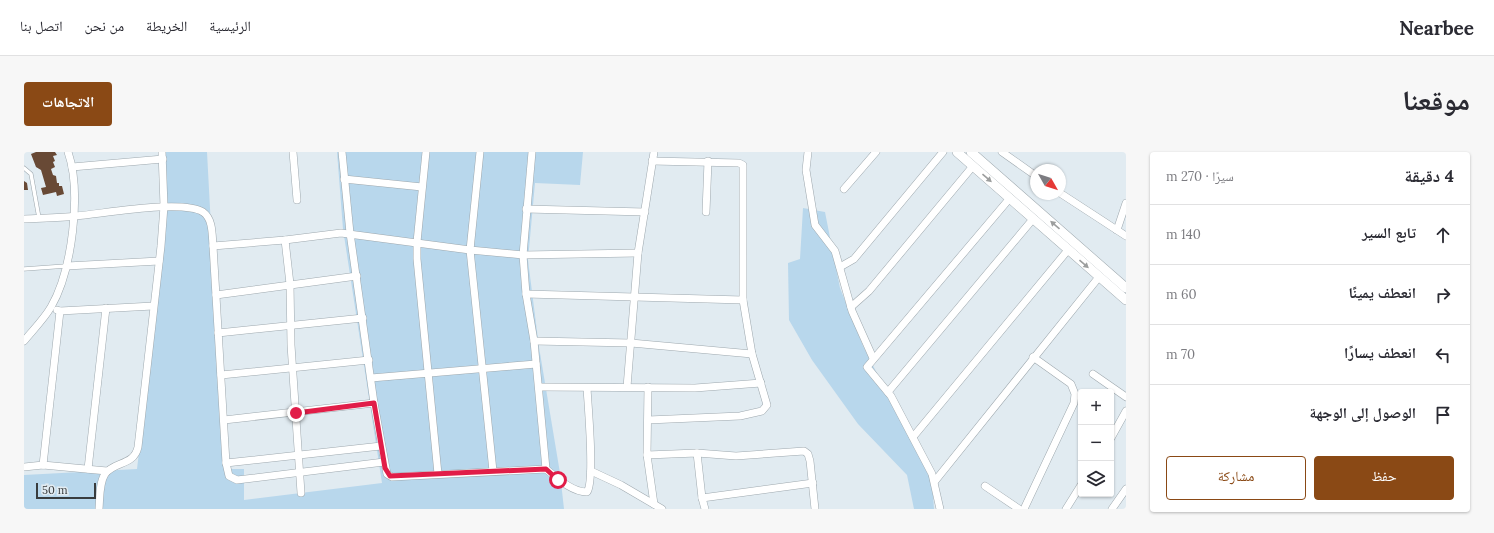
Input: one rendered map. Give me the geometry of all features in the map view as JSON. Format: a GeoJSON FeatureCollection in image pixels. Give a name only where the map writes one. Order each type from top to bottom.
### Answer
{"type":"FeatureCollection","features":[{"type":"Feature","properties":{"kind":"street"},"geometry":{"type":"LineString","coordinates":[[24,340],[51,307],[67,266],[75,216],[72,167],[68,152]]}},
{"type":"Feature","properties":{"kind":"street"},"geometry":{"type":"LineString","coordinates":[[293,152],[297,200]]}},
{"type":"Feature","properties":{"kind":"street"},"geometry":{"type":"LineString","coordinates":[[342,152],[350,233],[374,403],[384,462],[390,476],[546,469]]}},
{"type":"Feature","properties":{"kind":"street"},"geometry":{"type":"LineString","coordinates":[[426,152],[417,242],[427,373],[438,474]]}},
{"type":"Feature","properties":{"kind":"street"},"geometry":{"type":"LineString","coordinates":[[480,152],[470,250],[484,368],[492,471]]}},
{"type":"Feature","properties":{"kind":"street"},"geometry":{"type":"LineString","coordinates":[[532,152],[526,209],[524,255],[526,294],[534,341],[546,469],[558,480],[582,492],[589,490],[591,471],[588,388]]}},
{"type":"Feature","properties":{"kind":"street"},"geometry":{"type":"LineString","coordinates":[[627,387],[638,253],[654,152]]}},
{"type":"Feature","properties":{"kind":"street"},"geometry":{"type":"LineString","coordinates":[[686,160],[687,152]]}},
{"type":"Feature","properties":{"kind":"street"},"geometry":{"type":"LineString","coordinates":[[808,152],[806,170],[812,217],[818,231],[835,251],[851,307],[873,358]]}},
{"type":"Feature","properties":{"kind":"street"},"geometry":{"type":"LineString","coordinates":[[844,189],[876,152]]}},
{"type":"Feature","properties":{"kind":"street"},"geometry":{"type":"LineString","coordinates":[[840,267],[854,259],[943,152]]}},
{"type":"Feature","properties":{"kind":"street"},"geometry":{"type":"LineString","coordinates":[[1002,152],[1030,172]]}},
{"type":"Feature","properties":{"kind":"street"},"geometry":{"type":"LineString","coordinates":[[966,154],[973,166],[1126,300]]}},
{"type":"Feature","properties":{"kind":"street"},"geometry":{"type":"LineString","coordinates":[[966,154],[1126,288]]}},
{"type":"Feature","properties":{"kind":"street"},"geometry":{"type":"LineString","coordinates":[[24,467],[43,465],[107,471],[130,460],[138,451],[164,206],[163,156],[72,167]]}},
{"type":"Feature","properties":{"kind":"street"},"geometry":{"type":"LineString","coordinates":[[648,420],[740,416],[762,411],[767,405],[752,354],[743,300],[743,165],[739,163],[686,160],[652,161]]}},
{"type":"Feature","properties":{"kind":"street"},"geometry":{"type":"LineString","coordinates":[[706,212],[708,161]]}},
{"type":"Feature","properties":{"kind":"street"},"geometry":{"type":"LineString","coordinates":[[851,307],[869,291],[973,166]]}},
{"type":"Feature","properties":{"kind":"street"},"geometry":{"type":"LineString","coordinates":[[344,179],[422,187]]}},
{"type":"Feature","properties":{"kind":"street"},"geometry":{"type":"LineString","coordinates":[[1066,197],[1126,236]]}},
{"type":"Feature","properties":{"kind":"street"},"geometry":{"type":"LineString","coordinates":[[940,509],[935,482],[913,437],[888,392],[868,371],[868,364],[1010,198]]}},
{"type":"Feature","properties":{"kind":"street"},"geometry":{"type":"LineString","coordinates":[[1117,230],[1126,204]]}},
{"type":"Feature","properties":{"kind":"street"},"geometry":{"type":"LineString","coordinates":[[24,219],[75,216],[164,206],[197,209],[203,212],[210,221],[213,246],[226,462],[229,476],[237,480],[300,474],[384,462]]}},
{"type":"Feature","properties":{"kind":"street"},"geometry":{"type":"LineString","coordinates":[[526,209],[645,212]]}},
{"type":"Feature","properties":{"kind":"street"},"geometry":{"type":"LineString","coordinates":[[888,392],[1033,219]]}},
{"type":"Feature","properties":{"kind":"street"},"geometry":{"type":"LineString","coordinates":[[213,246],[350,233],[470,250],[524,255],[638,253]]}},
{"type":"Feature","properties":{"kind":"street"},"geometry":{"type":"LineString","coordinates":[[285,240],[290,284],[290,325],[301,493]]}},
{"type":"Feature","properties":{"kind":"street"},"geometry":{"type":"LineString","coordinates":[[913,437],[1068,250]]}},
{"type":"Feature","properties":{"kind":"street"},"geometry":{"type":"LineString","coordinates":[[67,266],[159,261]]}},
{"type":"Feature","properties":{"kind":"street"},"geometry":{"type":"LineString","coordinates":[[216,295],[357,276]]}},
{"type":"Feature","properties":{"kind":"street"},"geometry":{"type":"LineString","coordinates":[[935,482],[1098,277]]}},
{"type":"Feature","properties":{"kind":"street"},"geometry":{"type":"LineString","coordinates":[[526,294],[743,300]]}},
{"type":"Feature","properties":{"kind":"street"},"geometry":{"type":"LineString","coordinates":[[51,307],[60,311],[153,306]]}},
{"type":"Feature","properties":{"kind":"street"},"geometry":{"type":"LineString","coordinates":[[88,469],[106,308]]}},
{"type":"Feature","properties":{"kind":"street"},"geometry":{"type":"LineString","coordinates":[[43,465],[60,311]]}},
{"type":"Feature","properties":{"kind":"street"},"geometry":{"type":"LineString","coordinates":[[218,333],[363,318]]}},
{"type":"Feature","properties":{"kind":"street"},"geometry":{"type":"LineString","coordinates":[[534,341],[631,343],[752,354]]}},
{"type":"Feature","properties":{"kind":"street"},"geometry":{"type":"LineString","coordinates":[[1024,509],[1074,403],[1075,394],[1071,384],[1033,357]]}},
{"type":"Feature","properties":{"kind":"street"},"geometry":{"type":"LineString","coordinates":[[221,375],[293,369],[369,360]]}},
{"type":"Feature","properties":{"kind":"street"},"geometry":{"type":"LineString","coordinates":[[371,378],[536,364]]}},
{"type":"Feature","properties":{"kind":"street"},"geometry":{"type":"LineString","coordinates":[[1093,374],[1126,397]]}},
{"type":"Feature","properties":{"kind":"street"},"geometry":{"type":"LineString","coordinates":[[539,387],[695,388],[761,383]]}},
{"type":"Feature","properties":{"kind":"street"},"geometry":{"type":"LineString","coordinates":[[648,387],[647,455],[654,504]]}},
{"type":"Feature","properties":{"kind":"street"},"geometry":{"type":"LineString","coordinates":[[224,420],[374,403]]}},
{"type":"Feature","properties":{"kind":"street"},"geometry":{"type":"LineString","coordinates":[[1114,433],[1126,412]]}},
{"type":"Feature","properties":{"kind":"street"},"geometry":{"type":"LineString","coordinates":[[226,462],[299,456],[381,446]]}},
{"type":"Feature","properties":{"kind":"street"},"geometry":{"type":"LineString","coordinates":[[647,455],[697,453],[736,456],[804,451],[808,454],[810,461],[815,509]]}},
{"type":"Feature","properties":{"kind":"street"},"geometry":{"type":"LineString","coordinates":[[697,453],[702,498],[705,509]]}},
{"type":"Feature","properties":{"kind":"street"},"geometry":{"type":"LineString","coordinates":[[99,509],[103,478],[107,471]]}},
{"type":"Feature","properties":{"kind":"street"},"geometry":{"type":"LineString","coordinates":[[591,471],[662,509]]}},
{"type":"Feature","properties":{"kind":"street"},"geometry":{"type":"LineString","coordinates":[[702,498],[813,483]]}},
{"type":"Feature","properties":{"kind":"street"},"geometry":{"type":"LineString","coordinates":[[985,486],[1018,509]]}},
{"type":"Feature","properties":{"kind":"street"},"geometry":{"type":"LineString","coordinates":[[1112,509],[1126,489]]}},
{"type":"Feature","properties":{"kind":"street"},"geometry":{"type":"LineString","coordinates":[[1066,509],[1078,490]]}},
{"type":"Feature","properties":{"kind":"lane"},"geometry":{"type":"LineString","coordinates":[[24,168],[31,174],[40,218]]}},
{"type":"Feature","properties":{"kind":"lane"},"geometry":{"type":"LineString","coordinates":[[24,269],[67,266]]}},
{"type":"Feature","properties":{"kind":"shaded area"},"geometry":{"type":"Polygon","coordinates":[[[165,152],[207,152],[224,469],[244,469],[244,500],[382,483],[343,229],[337,152],[583,152],[580,185],[535,183],[528,260],[539,347],[560,473],[564,509],[24,509],[24,475],[137,469],[167,212],[165,152]]]}},
{"type":"Feature","properties":{"kind":"shaded area"},"geometry":{"type":"Polygon","coordinates":[[[803,208],[825,212],[840,288],[863,346],[932,481],[934,509],[914,509],[907,475],[858,424],[812,360],[789,320],[788,263],[800,259],[803,208]]]}},
{"type":"Feature","properties":{"kind":"building"},"geometry":{"type":"Polygon","coordinates":[[[36,152],[55,152],[57,155],[53,156],[55,167],[51,169],[53,175],[56,176],[57,183],[59,183],[59,186],[62,186],[64,194],[57,196],[56,192],[43,195],[41,188],[46,187],[41,170],[36,167],[31,154],[36,152]]]}},
{"type":"Feature","properties":{"kind":"building"},"geometry":{"type":"Polygon","coordinates":[[[24,181],[27,183],[28,190],[24,190],[24,181]]]}},
{"type":"Feature","properties":{"kind":"route"},"geometry":{"type":"LineString","coordinates":[[296,413],[374,403],[385,468],[387,474],[392,477],[546,469],[558,480]]}}]}
